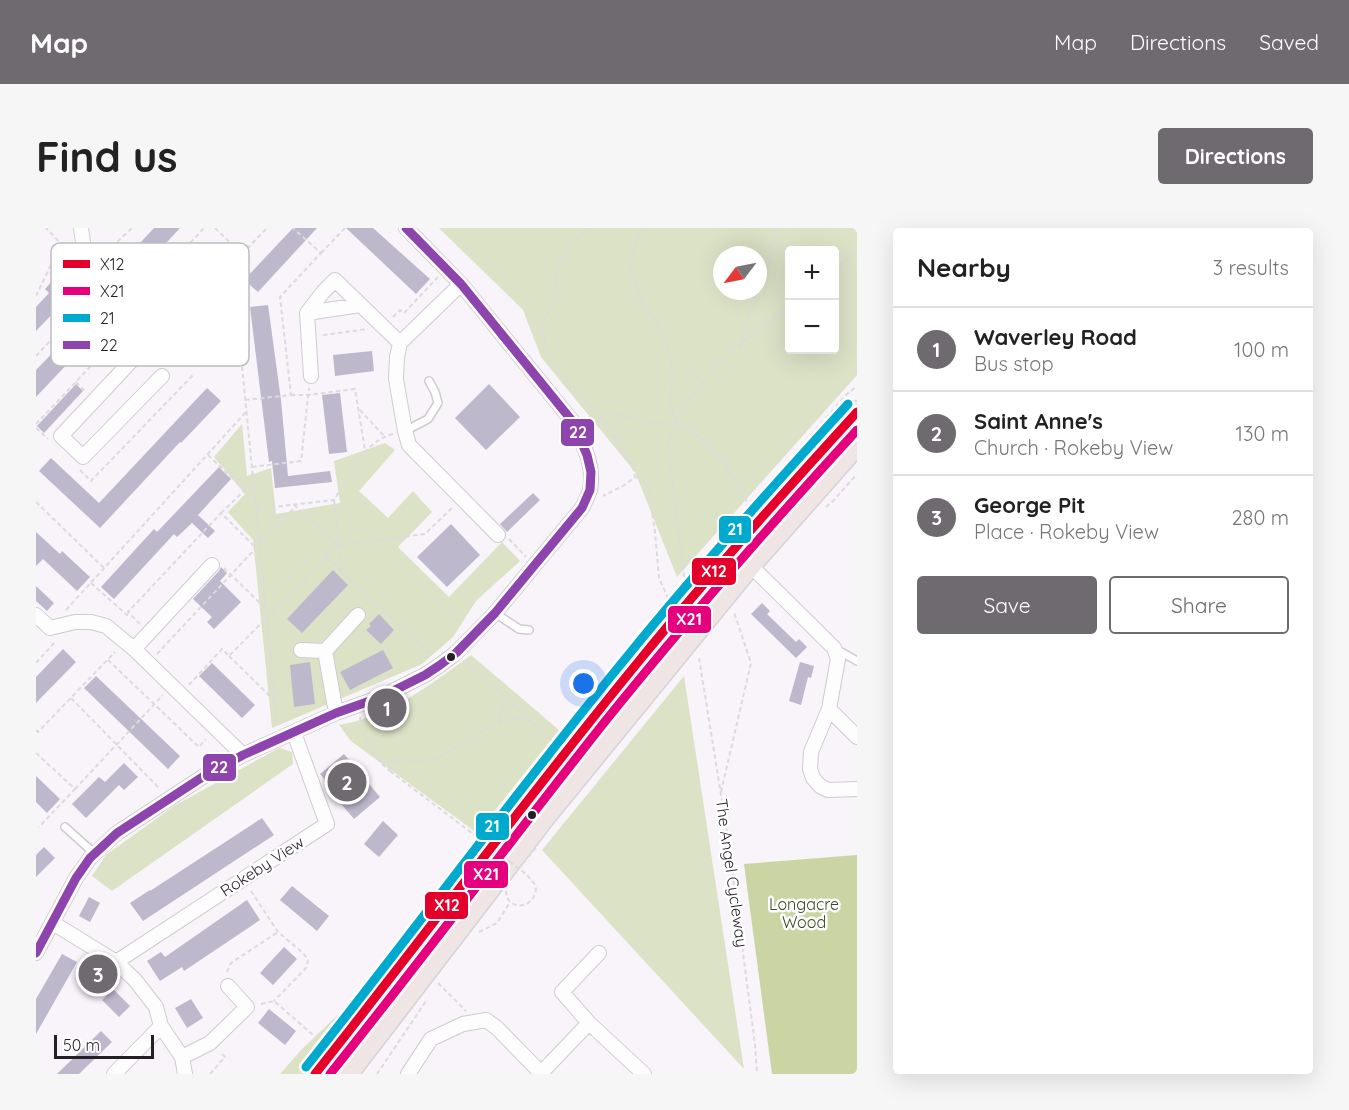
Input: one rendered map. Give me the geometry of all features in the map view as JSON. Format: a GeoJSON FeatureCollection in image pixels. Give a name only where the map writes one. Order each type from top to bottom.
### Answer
{"type":"FeatureCollection","features":[{"type":"Feature","properties":{"kind":"main road"},"geometry":{"type":"LineString","coordinates":[[315,1074],[521,808],[640,660],[759,520],[857,412]]}},
{"type":"Feature","properties":{"kind":"main road"},"geometry":{"type":"LineString","coordinates":[[363,1074],[545,816],[750,565],[857,444]]}},
{"type":"Feature","properties":{"kind":"main road"},"geometry":{"type":"LineString","coordinates":[[347,1074],[418,996]]}},
{"type":"Feature","properties":{"kind":"street"},"geometry":{"type":"LineString","coordinates":[[81,228],[83,243]]}},
{"type":"Feature","properties":{"kind":"street"},"geometry":{"type":"LineString","coordinates":[[36,953],[76,878],[95,854],[117,833],[204,776],[243,755],[336,713],[381,697],[440,665],[456,653],[495,612],[582,508],[590,491],[591,469],[585,447],[573,422],[461,284],[406,228]]}},
{"type":"Feature","properties":{"kind":"street"},"geometry":{"type":"LineString","coordinates":[[311,376],[307,313],[334,280],[400,343]]}},
{"type":"Feature","properties":{"kind":"street"},"geometry":{"type":"LineString","coordinates":[[461,284],[400,343],[396,379],[409,446],[498,535]]}},
{"type":"Feature","properties":{"kind":"street"},"geometry":{"type":"LineString","coordinates":[[307,313],[360,305]]}},
{"type":"Feature","properties":{"kind":"street"},"geometry":{"type":"LineString","coordinates":[[127,366],[61,436],[83,457],[162,376]]}},
{"type":"Feature","properties":{"kind":"street"},"geometry":{"type":"LineString","coordinates":[[130,645],[149,632],[212,565]]}},
{"type":"Feature","properties":{"kind":"street"},"geometry":{"type":"LineString","coordinates":[[750,565],[834,648],[838,659],[829,709],[811,752],[810,769],[813,778],[820,786],[828,790],[857,789]]}},
{"type":"Feature","properties":{"kind":"street"},"geometry":{"type":"LineString","coordinates":[[36,615],[50,628],[75,622],[91,622],[106,626],[130,645],[243,755]]}},
{"type":"Feature","properties":{"kind":"street"},"geometry":{"type":"LineString","coordinates":[[301,650],[325,651],[358,615]]}},
{"type":"Feature","properties":{"kind":"street"},"geometry":{"type":"LineString","coordinates":[[325,651],[336,713]]}},
{"type":"Feature","properties":{"kind":"street"},"geometry":{"type":"LineString","coordinates":[[829,709],[857,736]]}},
{"type":"Feature","properties":{"kind":"street","name":"Rokeby View"},"geometry":{"type":"LineString","coordinates":[[116,962],[327,824],[294,733]]}},
{"type":"Feature","properties":{"kind":"street"},"geometry":{"type":"LineString","coordinates":[[52,923],[116,962],[135,980],[156,1007],[161,1026],[182,1057],[185,1074]]}},
{"type":"Feature","properties":{"kind":"street"},"geometry":{"type":"LineString","coordinates":[[599,953],[562,992],[589,1023],[644,1074]]}},
{"type":"Feature","properties":{"kind":"street"},"geometry":{"type":"LineString","coordinates":[[182,1057],[210,1043],[247,1007],[228,986]]}},
{"type":"Feature","properties":{"kind":"street"},"geometry":{"type":"LineString","coordinates":[[408,1074],[431,1039],[463,1024],[486,1020],[497,1028],[541,1073],[589,1023]]}},
{"type":"Feature","properties":{"kind":"street"},"geometry":{"type":"LineString","coordinates":[[114,1074],[161,1026]]}},
{"type":"Feature","properties":{"kind":"lane"},"geometry":{"type":"LineString","coordinates":[[405,431],[428,419],[438,403],[429,381]]}},
{"type":"Feature","properties":{"kind":"lane"},"geometry":{"type":"LineString","coordinates":[[836,468],[857,450]]}},
{"type":"Feature","properties":{"kind":"lane"},"geometry":{"type":"LineString","coordinates":[[495,612],[519,629],[529,630]]}},
{"type":"Feature","properties":{"kind":"lane"},"geometry":{"type":"LineString","coordinates":[[834,648],[857,661]]}},
{"type":"Feature","properties":{"kind":"lane"},"geometry":{"type":"LineString","coordinates":[[65,827],[95,854]]}},
{"type":"Feature","properties":{"kind":"path"},"geometry":{"type":"LineString","coordinates":[[46,228],[60,243]]}},
{"type":"Feature","properties":{"kind":"path"},"geometry":{"type":"LineString","coordinates":[[116,243],[132,228]]}},
{"type":"Feature","properties":{"kind":"path"},"geometry":{"type":"LineString","coordinates":[[190,243],[204,228]]}},
{"type":"Feature","properties":{"kind":"path"},"geometry":{"type":"LineString","coordinates":[[215,228],[231,243]]}},
{"type":"Feature","properties":{"kind":"path"},"geometry":{"type":"LineString","coordinates":[[249,247],[267,228]]}},
{"type":"Feature","properties":{"kind":"path"},"geometry":{"type":"LineString","coordinates":[[293,228],[321,253]]}},
{"type":"Feature","properties":{"kind":"path"},"geometry":{"type":"LineString","coordinates":[[291,395],[280,297],[345,228]]}},
{"type":"Feature","properties":{"kind":"path"},"geometry":{"type":"LineString","coordinates":[[589,228],[572,243],[560,262],[557,271],[557,296],[540,328],[551,360],[559,373],[574,391],[602,417],[633,467],[634,477]]}},
{"type":"Feature","properties":{"kind":"path"},"geometry":{"type":"LineString","coordinates":[[643,228],[630,257],[630,269],[640,298],[660,329],[667,345],[672,364],[670,404],[676,422]]}},
{"type":"Feature","properties":{"kind":"path"},"geometry":{"type":"LineString","coordinates":[[741,343],[769,262],[777,228]]}},
{"type":"Feature","properties":{"kind":"path"},"geometry":{"type":"LineString","coordinates":[[839,265],[857,252]]}},
{"type":"Feature","properties":{"kind":"path"},"geometry":{"type":"LineString","coordinates":[[36,296],[51,265]]}},
{"type":"Feature","properties":{"kind":"path"},"geometry":{"type":"LineString","coordinates":[[684,577],[676,520],[670,435],[676,422],[705,379],[741,343],[785,307]]}},
{"type":"Feature","properties":{"kind":"path"},"geometry":{"type":"LineString","coordinates":[[36,356],[51,340]]}},
{"type":"Feature","properties":{"kind":"path"},"geometry":{"type":"LineString","coordinates":[[36,424],[91,366]]}},
{"type":"Feature","properties":{"kind":"path"},"geometry":{"type":"LineString","coordinates":[[242,366],[278,739]]}},
{"type":"Feature","properties":{"kind":"path"},"geometry":{"type":"LineString","coordinates":[[252,467],[301,461],[311,376]]}},
{"type":"Feature","properties":{"kind":"path"},"geometry":{"type":"LineString","coordinates":[[245,400],[355,389],[365,451]]}},
{"type":"Feature","properties":{"kind":"path"},"geometry":{"type":"LineString","coordinates":[[358,408],[384,436]]}},
{"type":"Feature","properties":{"kind":"path"},"geometry":{"type":"LineString","coordinates":[[36,663],[56,642],[50,628],[246,412]]}},
{"type":"Feature","properties":{"kind":"path"},"geometry":{"type":"LineString","coordinates":[[602,417],[606,414],[613,414],[653,423],[676,422],[699,437],[726,465],[749,504]]}},
{"type":"Feature","properties":{"kind":"path"},"geometry":{"type":"LineString","coordinates":[[342,572],[334,500],[365,451],[384,436],[405,431]]}},
{"type":"Feature","properties":{"kind":"path"},"geometry":{"type":"LineString","coordinates":[[208,454],[245,490]]}},
{"type":"Feature","properties":{"kind":"path"},"geometry":{"type":"LineString","coordinates":[[582,508],[623,486],[634,477],[645,481],[648,486],[655,532],[659,578],[672,606]]}},
{"type":"Feature","properties":{"kind":"path"},"geometry":{"type":"LineString","coordinates":[[91,583],[127,615],[221,513],[245,490],[254,489]]}},
{"type":"Feature","properties":{"kind":"path"},"geometry":{"type":"LineString","coordinates":[[229,656],[338,545],[425,534],[461,499]]}},
{"type":"Feature","properties":{"kind":"path"},"geometry":{"type":"LineString","coordinates":[[256,509],[334,500]]}},
{"type":"Feature","properties":{"kind":"path"},"geometry":{"type":"LineString","coordinates":[[36,502],[104,568]]}},
{"type":"Feature","properties":{"kind":"path"},"geometry":{"type":"LineString","coordinates":[[295,506],[338,545]]}},
{"type":"Feature","properties":{"kind":"path"},"geometry":{"type":"LineString","coordinates":[[148,663],[295,506]]}},
{"type":"Feature","properties":{"kind":"path"},"geometry":{"type":"LineString","coordinates":[[221,513],[258,546]]}},
{"type":"Feature","properties":{"kind":"path"},"geometry":{"type":"LineString","coordinates":[[498,535],[505,535],[534,565]]}},
{"type":"Feature","properties":{"kind":"path"},"geometry":{"type":"LineString","coordinates":[[326,558],[440,665]]}},
{"type":"Feature","properties":{"kind":"path"},"geometry":{"type":"LineString","coordinates":[[212,565],[216,561],[265,608]]}},
{"type":"Feature","properties":{"kind":"path","name":"The Angel Cycleway"},"geometry":{"type":"LineString","coordinates":[[732,606],[751,663],[720,795],[732,865],[757,1074]]}},
{"type":"Feature","properties":{"kind":"path"},"geometry":{"type":"LineString","coordinates":[[128,612],[149,632]]}},
{"type":"Feature","properties":{"kind":"path"},"geometry":{"type":"LineString","coordinates":[[37,732],[108,660],[130,645]]}},
{"type":"Feature","properties":{"kind":"path"},"geometry":{"type":"LineString","coordinates":[[39,826],[154,704],[176,690],[222,649],[275,701]]}},
{"type":"Feature","properties":{"kind":"path"},"geometry":{"type":"LineString","coordinates":[[456,653],[553,742]]}},
{"type":"Feature","properties":{"kind":"path"},"geometry":{"type":"LineString","coordinates":[[36,656],[40,659]]}},
{"type":"Feature","properties":{"kind":"path"},"geometry":{"type":"LineString","coordinates":[[699,658],[720,795]]}},
{"type":"Feature","properties":{"kind":"path"},"geometry":{"type":"LineString","coordinates":[[108,660],[199,747],[217,728]]}},
{"type":"Feature","properties":{"kind":"path"},"geometry":{"type":"LineString","coordinates":[[499,722],[504,697]]}},
{"type":"Feature","properties":{"kind":"path"},"geometry":{"type":"LineString","coordinates":[[71,698],[170,799]]}},
{"type":"Feature","properties":{"kind":"path"},"geometry":{"type":"LineString","coordinates":[[358,706],[364,737],[380,762],[390,771],[531,879],[536,888],[532,900],[522,906],[514,904],[510,902],[506,894],[506,886],[538,845]]}},
{"type":"Feature","properties":{"kind":"path"},"geometry":{"type":"LineString","coordinates":[[380,762],[437,758],[499,722],[526,718]]}},
{"type":"Feature","properties":{"kind":"path"},"geometry":{"type":"LineString","coordinates":[[36,753],[75,789]]}},
{"type":"Feature","properties":{"kind":"path"},"geometry":{"type":"LineString","coordinates":[[243,879],[278,932],[308,960],[306,968],[274,1000],[247,1007]]}},
{"type":"Feature","properties":{"kind":"path"},"geometry":{"type":"LineString","coordinates":[[480,923],[474,934],[497,923],[510,902]]}},
{"type":"Feature","properties":{"kind":"path"},"geometry":{"type":"LineString","coordinates":[[228,986],[226,974],[231,963],[278,932]]}},
{"type":"Feature","properties":{"kind":"path"},"geometry":{"type":"LineString","coordinates":[[438,983],[476,1022]]}},
{"type":"Feature","properties":{"kind":"path"},"geometry":{"type":"LineString","coordinates":[[377,1074],[418,996]]}},
{"type":"Feature","properties":{"kind":"path"},"geometry":{"type":"LineString","coordinates":[[274,1000],[313,1035]]}},
{"type":"Feature","properties":{"kind":"path"},"geometry":{"type":"LineString","coordinates":[[210,1043],[225,1057],[210,1074]]}},
{"type":"Feature","properties":{"kind":"green space"},"geometry":{"type":"Polygon","coordinates":[[[439,228],[857,228],[857,375],[677,577],[635,472],[541,357],[523,310],[439,228]]]}},
{"type":"Feature","properties":{"kind":"green space"},"geometry":{"type":"Polygon","coordinates":[[[242,424],[247,476],[271,468],[276,514],[340,503],[334,461],[385,443],[395,450],[359,491],[388,518],[413,491],[432,512],[398,547],[449,597],[502,542],[520,561],[476,601],[453,637],[422,664],[272,728],[253,540],[228,512],[245,494],[214,457],[242,424]]]}},
{"type":"Feature","properties":{"kind":"green space"},"geometry":{"type":"Polygon","coordinates":[[[471,655],[559,730],[477,833],[351,741],[339,725],[375,715],[409,698],[471,655]]]}},
{"type":"Feature","properties":{"kind":"green space"},"geometry":{"type":"Polygon","coordinates":[[[684,676],[744,1069],[542,850],[684,676]]]}},
{"type":"Feature","properties":{"kind":"green space"},"geometry":{"type":"Polygon","coordinates":[[[279,748],[292,752],[293,764],[112,891],[92,876],[106,855],[174,806],[279,748]]]}},
{"type":"Feature","properties":{"kind":"green space"},"geometry":{"type":"Polygon","coordinates":[[[468,855],[472,858],[372,988],[302,1074],[280,1074],[302,1049],[368,986],[468,855]]]}},
{"type":"Feature","properties":{"kind":"green space","name":"Longacre Wood"},"geometry":{"type":"Polygon","coordinates":[[[857,855],[857,1074],[772,1074],[744,864],[857,855]]]}},
{"type":"Feature","properties":{"kind":"green space"},"geometry":{"type":"Polygon","coordinates":[[[392,995],[333,1074],[324,1074],[392,995]]]}},
{"type":"Feature","properties":{"kind":"building"},"geometry":{"type":"Polygon","coordinates":[[[154,228],[180,228],[166,243],[140,243],[154,228]]]}},
{"type":"Feature","properties":{"kind":"building"},"geometry":{"type":"Polygon","coordinates":[[[293,228],[317,228],[258,292],[249,284],[249,275],[293,228]]]}},
{"type":"Feature","properties":{"kind":"building"},"geometry":{"type":"Polygon","coordinates":[[[346,228],[373,228],[430,279],[416,294],[346,228]]]}},
{"type":"Feature","properties":{"kind":"building"},"geometry":{"type":"Polygon","coordinates":[[[51,282],[51,315],[36,331],[36,307],[49,293],[45,289],[51,282]]]}},
{"type":"Feature","properties":{"kind":"building"},"geometry":{"type":"Polygon","coordinates":[[[268,305],[281,400],[288,476],[330,471],[332,482],[275,488],[272,461],[269,462],[250,307],[268,305]]]}},
{"type":"Feature","properties":{"kind":"building"},"geometry":{"type":"Polygon","coordinates":[[[372,351],[374,371],[335,376],[333,355],[372,351]]]}},
{"type":"Feature","properties":{"kind":"building"},"geometry":{"type":"Polygon","coordinates":[[[51,354],[51,366],[65,366],[36,397],[36,370],[51,354]]]}},
{"type":"Feature","properties":{"kind":"building"},"geometry":{"type":"Polygon","coordinates":[[[76,384],[83,391],[44,433],[37,426],[76,384]]]}},
{"type":"Feature","properties":{"kind":"building"},"geometry":{"type":"Polygon","coordinates":[[[489,384],[520,417],[486,450],[455,418],[489,384]]]}},
{"type":"Feature","properties":{"kind":"building"},"geometry":{"type":"Polygon","coordinates":[[[207,388],[221,401],[100,528],[39,471],[51,458],[99,503],[207,388]]]}},
{"type":"Feature","properties":{"kind":"building"},"geometry":{"type":"Polygon","coordinates":[[[340,393],[347,452],[329,454],[322,395],[340,393]]]}},
{"type":"Feature","properties":{"kind":"building"},"geometry":{"type":"Polygon","coordinates":[[[219,467],[231,479],[198,515],[215,531],[208,538],[192,523],[177,537],[174,534],[114,599],[101,587],[154,529],[157,532],[219,467]]]}},
{"type":"Feature","properties":{"kind":"building"},"geometry":{"type":"Polygon","coordinates":[[[533,493],[540,500],[507,532],[500,524],[533,493]]]}},
{"type":"Feature","properties":{"kind":"building"},"geometry":{"type":"Polygon","coordinates":[[[451,524],[480,555],[447,587],[417,557],[451,524]]]}},
{"type":"Feature","properties":{"kind":"building"},"geometry":{"type":"Polygon","coordinates":[[[36,532],[60,554],[62,551],[90,577],[77,591],[43,559],[36,566],[36,532]]]}},
{"type":"Feature","properties":{"kind":"building"},"geometry":{"type":"Polygon","coordinates":[[[221,567],[227,573],[220,581],[241,602],[214,629],[207,622],[212,617],[193,599],[221,567]]]}},
{"type":"Feature","properties":{"kind":"building"},"geometry":{"type":"Polygon","coordinates":[[[333,570],[348,585],[302,633],[287,619],[333,570]]]}},
{"type":"Feature","properties":{"kind":"building"},"geometry":{"type":"Polygon","coordinates":[[[36,586],[54,603],[47,611],[36,601],[36,586]]]}},
{"type":"Feature","properties":{"kind":"building"},"geometry":{"type":"Polygon","coordinates":[[[762,603],[770,611],[767,614],[796,642],[799,639],[807,647],[796,658],[751,614],[762,603]]]}},
{"type":"Feature","properties":{"kind":"building"},"geometry":{"type":"Polygon","coordinates":[[[379,614],[394,630],[381,644],[366,630],[379,614]]]}},
{"type":"Feature","properties":{"kind":"building"},"geometry":{"type":"Polygon","coordinates":[[[63,649],[76,662],[36,703],[36,677],[63,649]]]}},
{"type":"Feature","properties":{"kind":"building"},"geometry":{"type":"Polygon","coordinates":[[[383,650],[393,668],[350,690],[340,672],[383,650]]]}},
{"type":"Feature","properties":{"kind":"building"},"geometry":{"type":"Polygon","coordinates":[[[310,662],[315,704],[294,707],[290,665],[310,662]]]}},
{"type":"Feature","properties":{"kind":"building"},"geometry":{"type":"Polygon","coordinates":[[[800,662],[814,666],[811,678],[808,677],[801,705],[789,701],[800,662]]]}},
{"type":"Feature","properties":{"kind":"building"},"geometry":{"type":"Polygon","coordinates":[[[212,663],[255,705],[242,718],[199,676],[212,663]]]}},
{"type":"Feature","properties":{"kind":"building"},"geometry":{"type":"Polygon","coordinates":[[[96,676],[180,756],[168,769],[84,688],[96,676]]]}},
{"type":"Feature","properties":{"kind":"building"},"geometry":{"type":"Polygon","coordinates":[[[344,754],[380,797],[354,819],[331,792],[333,789],[320,774],[344,754]]]}},
{"type":"Feature","properties":{"kind":"building"},"geometry":{"type":"Polygon","coordinates":[[[124,763],[138,777],[124,790],[119,785],[86,818],[72,804],[99,777],[105,782],[124,763]]]}},
{"type":"Feature","properties":{"kind":"building"},"geometry":{"type":"Polygon","coordinates":[[[36,776],[60,799],[47,813],[36,802],[36,776]]]}},
{"type":"Feature","properties":{"kind":"building"},"geometry":{"type":"Polygon","coordinates":[[[262,818],[274,835],[143,921],[130,903],[262,818]]]}},
{"type":"Feature","properties":{"kind":"building"},"geometry":{"type":"Polygon","coordinates":[[[383,821],[398,835],[379,857],[364,844],[383,821]]]}},
{"type":"Feature","properties":{"kind":"building"},"geometry":{"type":"Polygon","coordinates":[[[44,847],[55,858],[36,877],[36,855],[44,847]]]}},
{"type":"Feature","properties":{"kind":"building"},"geometry":{"type":"Polygon","coordinates":[[[292,886],[329,916],[317,931],[280,900],[292,886]]]}},
{"type":"Feature","properties":{"kind":"building"},"geometry":{"type":"Polygon","coordinates":[[[89,897],[100,903],[90,922],[79,916],[89,897]]]}},
{"type":"Feature","properties":{"kind":"building"},"geometry":{"type":"Polygon","coordinates":[[[247,900],[260,920],[184,971],[182,967],[160,981],[147,961],[161,952],[165,957],[247,900]]]}},
{"type":"Feature","properties":{"kind":"building"},"geometry":{"type":"Polygon","coordinates":[[[284,947],[297,959],[273,985],[260,973],[284,947]]]}},
{"type":"Feature","properties":{"kind":"building"},"geometry":{"type":"Polygon","coordinates":[[[62,954],[77,962],[36,1034],[36,999],[62,954]]]}},
{"type":"Feature","properties":{"kind":"building"},"geometry":{"type":"Polygon","coordinates":[[[113,989],[130,1006],[119,1017],[102,1000],[113,989]]]}},
{"type":"Feature","properties":{"kind":"building"},"geometry":{"type":"Polygon","coordinates":[[[191,999],[203,1018],[187,1028],[175,1008],[191,999]]]}},
{"type":"Feature","properties":{"kind":"building"},"geometry":{"type":"Polygon","coordinates":[[[269,1009],[296,1031],[285,1045],[258,1023],[269,1009]]]}},
{"type":"Feature","properties":{"kind":"building"},"geometry":{"type":"Polygon","coordinates":[[[101,1031],[112,1042],[79,1074],[57,1074],[101,1031]]]}},
{"type":"Feature","properties":{"kind":"transit line","name":"22"},"geometry":{"type":"LineString","coordinates":[[36,953],[76,878],[90,858],[117,833],[204,776],[243,755],[336,713],[381,697],[440,665],[456,653],[495,613],[582,508],[590,490],[591,472],[587,455],[573,422],[461,284],[406,228]]}},
{"type":"Feature","properties":{"kind":"transit line","name":"21"},"geometry":{"type":"LineString","coordinates":[[306,1067],[630,653],[683,589],[848,404]]}},
{"type":"Feature","properties":{"kind":"transit line","name":"X12"},"geometry":{"type":"LineString","coordinates":[[315,1074],[639,661],[746,535],[857,412]]}},
{"type":"Feature","properties":{"kind":"transit line","name":"X21"},"geometry":{"type":"LineString","coordinates":[[330,1074],[637,682],[857,430]]}},
{"type":"Feature","properties":{"kind":"place","name":"Waverley Road"},"geometry":{"type":"Point","coordinates":[387,708]}},
{"type":"Feature","properties":{"kind":"place","name":"Saint Anne's"},"geometry":{"type":"Point","coordinates":[347,782]}},
{"type":"Feature","properties":{"kind":"place","name":"George Pit"},"geometry":{"type":"Point","coordinates":[98,974]}}]}
